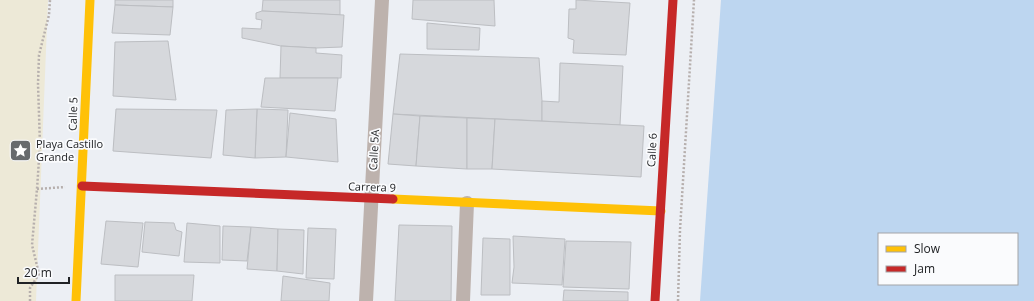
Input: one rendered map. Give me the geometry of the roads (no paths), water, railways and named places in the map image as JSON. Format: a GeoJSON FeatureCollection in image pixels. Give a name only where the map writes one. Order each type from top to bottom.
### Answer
{"type":"FeatureCollection","features":[{"type":"Feature","properties":{"kind":"street","name":"Calle 5"},"geometry":{"type":"LineString","coordinates":[[76,301],[90,0]]}},
{"type":"Feature","properties":{"kind":"street","name":"Calle 5A"},"geometry":{"type":"LineString","coordinates":[[366,301],[382,0]]}},
{"type":"Feature","properties":{"kind":"street","name":"Calle 6"},"geometry":{"type":"LineString","coordinates":[[655,301],[673,0]]}},
{"type":"Feature","properties":{"kind":"street","name":"Carrera 9"},"geometry":{"type":"LineString","coordinates":[[82,186],[661,211]]}},
{"type":"Feature","properties":{"kind":"street"},"geometry":{"type":"LineString","coordinates":[[463,301],[467,203]]}},
{"type":"Feature","properties":{"kind":"water"},"geometry":{"type":"Polygon","coordinates":[[[721,0],[1034,0],[1034,301],[700,301],[721,0]]]}},
{"type":"Feature","properties":{"kind":"place","name":"Playa Castillo Grande"},"geometry":{"type":"Point","coordinates":[21,150]}}]}
